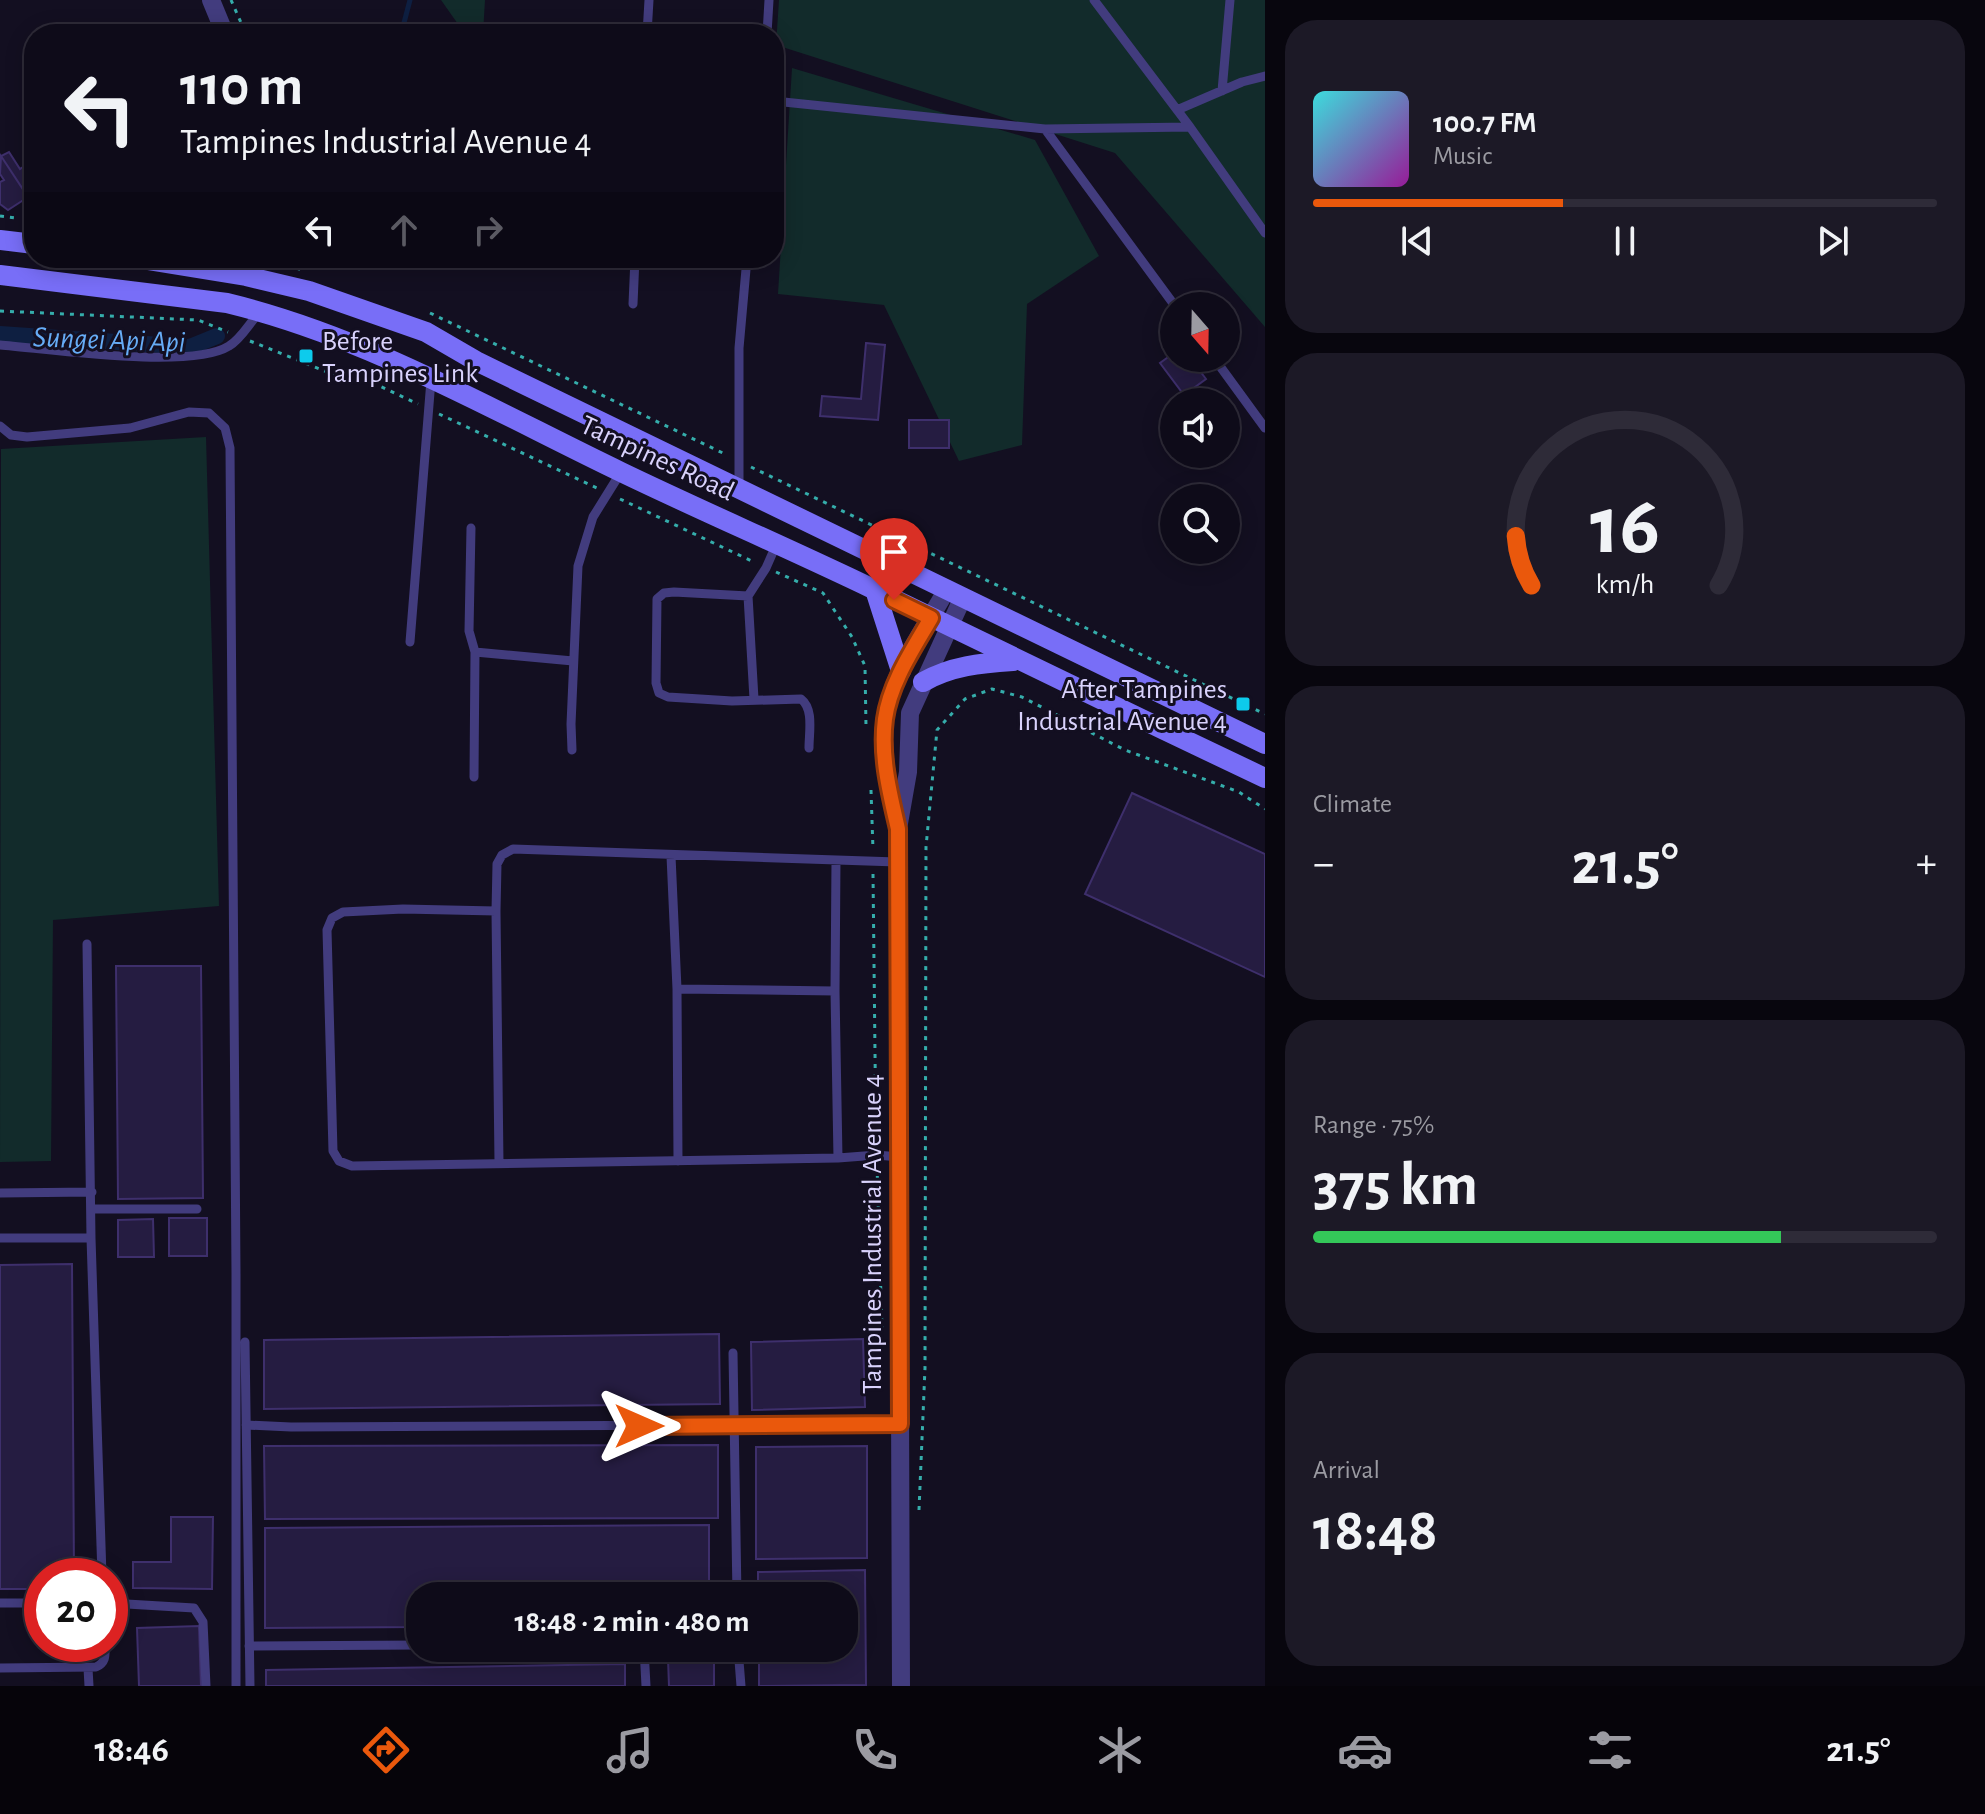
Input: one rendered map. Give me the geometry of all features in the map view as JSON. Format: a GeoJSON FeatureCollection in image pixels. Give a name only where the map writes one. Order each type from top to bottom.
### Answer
{"type":"FeatureCollection","features":[{"type":"Feature","properties":{"kind":"main road"},"geometry":{"type":"LineString","coordinates":[[0,240],[24,243]]}},
{"type":"Feature","properties":{"kind":"main road","name":"Tampines Road"},"geometry":{"type":"LineString","coordinates":[[193,268],[281,283],[426,332],[476,361],[1265,744]]}},
{"type":"Feature","properties":{"kind":"main road","name":"Tampines Road"},"geometry":{"type":"LineString","coordinates":[[1,275],[213,301],[260,311],[360,347],[432,377],[621,472],[777,543],[1265,778]]}},
{"type":"Feature","properties":{"kind":"main road"},"geometry":{"type":"LineString","coordinates":[[875,590],[901,671]]}},
{"type":"Feature","properties":{"kind":"main road"},"geometry":{"type":"LineString","coordinates":[[923,682],[937,674],[979,663],[1017,661]]}},
{"type":"Feature","properties":{"kind":"street"},"geometry":{"type":"LineString","coordinates":[[211,0],[221,24]]}},
{"type":"Feature","properties":{"kind":"street","name":"Tampines Industrial Avenue 4"},"geometry":{"type":"LineString","coordinates":[[898,829],[886,772],[885,719],[901,671],[939,623],[955,593]]}},
{"type":"Feature","properties":{"kind":"street","name":"Tampines Industrial Avenue 4"},"geometry":{"type":"LineString","coordinates":[[901,1686],[898,829],[908,772],[910,713],[923,682],[939,623]]}},
{"type":"Feature","properties":{"kind":"lane"},"geometry":{"type":"LineString","coordinates":[[648,24],[649,0]]}},
{"type":"Feature","properties":{"kind":"lane"},"geometry":{"type":"LineString","coordinates":[[768,24],[769,0]]}},
{"type":"Feature","properties":{"kind":"lane"},"geometry":{"type":"LineString","coordinates":[[1094,0],[1265,233]]}},
{"type":"Feature","properties":{"kind":"lane"},"geometry":{"type":"LineString","coordinates":[[1222,91],[1230,0]]}},
{"type":"Feature","properties":{"kind":"lane"},"geometry":{"type":"LineString","coordinates":[[1177,110],[1265,76]]}},
{"type":"Feature","properties":{"kind":"lane"},"geometry":{"type":"LineString","coordinates":[[784,102],[1045,129],[1190,127]]}},
{"type":"Feature","properties":{"kind":"lane"},"geometry":{"type":"LineString","coordinates":[[1045,129],[1165,292]]}},
{"type":"Feature","properties":{"kind":"lane"},"geometry":{"type":"LineString","coordinates":[[633,304],[635,268]]}},
{"type":"Feature","properties":{"kind":"lane"},"geometry":{"type":"LineString","coordinates":[[739,489],[739,348],[746,268]]}},
{"type":"Feature","properties":{"kind":"lane"},"geometry":{"type":"LineString","coordinates":[[0,345],[180,359],[212,354],[231,345],[260,311]]}},
{"type":"Feature","properties":{"kind":"lane"},"geometry":{"type":"LineString","coordinates":[[1224,372],[1265,428]]}},
{"type":"Feature","properties":{"kind":"lane"},"geometry":{"type":"LineString","coordinates":[[410,642],[432,377]]}},
{"type":"Feature","properties":{"kind":"lane"},"geometry":{"type":"LineString","coordinates":[[0,426],[11,435],[27,437],[130,428],[189,412],[209,413],[225,428],[230,448],[236,1686]]}},
{"type":"Feature","properties":{"kind":"lane"},"geometry":{"type":"LineString","coordinates":[[572,750],[578,566],[593,517],[621,472]]}},
{"type":"Feature","properties":{"kind":"lane"},"geometry":{"type":"LineString","coordinates":[[471,528],[469,631],[475,652],[474,777]]}},
{"type":"Feature","properties":{"kind":"lane"},"geometry":{"type":"LineString","coordinates":[[754,699],[748,596],[777,543]]}},
{"type":"Feature","properties":{"kind":"lane"},"geometry":{"type":"LineString","coordinates":[[748,596],[674,592],[664,593],[657,599],[656,683],[659,693],[668,697],[732,701],[801,699],[807,703],[809,748]]}},
{"type":"Feature","properties":{"kind":"lane"},"geometry":{"type":"LineString","coordinates":[[475,652],[573,661]]}},
{"type":"Feature","properties":{"kind":"lane"},"geometry":{"type":"LineString","coordinates":[[499,1163],[496,911],[497,864],[502,855],[513,849],[897,862]]}},
{"type":"Feature","properties":{"kind":"lane"},"geometry":{"type":"LineString","coordinates":[[671,856],[677,989],[678,1161]]}},
{"type":"Feature","properties":{"kind":"lane"},"geometry":{"type":"LineString","coordinates":[[836,860],[838,1158]]}},
{"type":"Feature","properties":{"kind":"lane"},"geometry":{"type":"LineString","coordinates":[[496,911],[403,909],[343,912],[332,918],[327,930],[333,1151],[339,1161],[352,1166],[900,1157]]}},
{"type":"Feature","properties":{"kind":"lane"},"geometry":{"type":"LineString","coordinates":[[87,944],[91,1238],[101,1558]]}},
{"type":"Feature","properties":{"kind":"lane"},"geometry":{"type":"LineString","coordinates":[[677,989],[835,991]]}},
{"type":"Feature","properties":{"kind":"lane"},"geometry":{"type":"LineString","coordinates":[[0,1193],[92,1192]]}},
{"type":"Feature","properties":{"kind":"lane"},"geometry":{"type":"LineString","coordinates":[[92,1209],[197,1209]]}},
{"type":"Feature","properties":{"kind":"lane"},"geometry":{"type":"LineString","coordinates":[[0,1238],[91,1238]]}},
{"type":"Feature","properties":{"kind":"lane"},"geometry":{"type":"LineString","coordinates":[[245,1342],[250,1686]]}},
{"type":"Feature","properties":{"kind":"lane"},"geometry":{"type":"LineString","coordinates":[[733,1353],[737,1582]]}},
{"type":"Feature","properties":{"kind":"lane"},"geometry":{"type":"LineString","coordinates":[[246,1425],[900,1424]]}},
{"type":"Feature","properties":{"kind":"lane"},"geometry":{"type":"LineString","coordinates":[[0,1603],[24,1603]]}},
{"type":"Feature","properties":{"kind":"lane"},"geometry":{"type":"LineString","coordinates":[[128,1604],[194,1608],[203,1622],[206,1686]]}},
{"type":"Feature","properties":{"kind":"lane"},"geometry":{"type":"LineString","coordinates":[[249,1646],[406,1645]]}},
{"type":"Feature","properties":{"kind":"lane"},"geometry":{"type":"LineString","coordinates":[[0,1668],[88,1668],[104,1662]]}},
{"type":"Feature","properties":{"kind":"lane"},"geometry":{"type":"LineString","coordinates":[[645,1662],[646,1686]]}},
{"type":"Feature","properties":{"kind":"lane"},"geometry":{"type":"LineString","coordinates":[[739,1662],[741,1686]]}},
{"type":"Feature","properties":{"kind":"lane"},"geometry":{"type":"LineString","coordinates":[[88,1668],[89,1686]]}},
{"type":"Feature","properties":{"kind":"path"},"geometry":{"type":"LineString","coordinates":[[231,0],[242,24]]}},
{"type":"Feature","properties":{"kind":"path"},"geometry":{"type":"LineString","coordinates":[[297,268],[311,273]]}},
{"type":"Feature","properties":{"kind":"path"},"geometry":{"type":"LineString","coordinates":[[0,311],[198,320],[337,376],[369,381],[823,593],[852,637],[865,666],[867,736]]}},
{"type":"Feature","properties":{"kind":"path"},"geometry":{"type":"LineString","coordinates":[[427,312],[1265,714]]}},
{"type":"Feature","properties":{"kind":"path"},"geometry":{"type":"LineString","coordinates":[[918,1521],[925,1368],[926,847],[937,730],[965,699],[992,689],[1022,697],[1125,750],[1239,792],[1265,809]]}},
{"type":"Feature","properties":{"kind":"path"},"geometry":{"type":"LineString","coordinates":[[871,782],[882,1344]]}},
{"type":"Feature","properties":{"kind":"green space"},"geometry":{"type":"Polygon","coordinates":[[[441,0],[485,0],[484,24],[458,24],[441,0]]]}},
{"type":"Feature","properties":{"kind":"green space"},"geometry":{"type":"Polygon","coordinates":[[[779,0],[1265,0],[1265,327],[1240,298],[1240,292],[1235,292],[1115,153],[784,48],[784,24],[777,24],[779,0]]]}},
{"type":"Feature","properties":{"kind":"green space"},"geometry":{"type":"Polygon","coordinates":[[[792,68],[1035,140],[1099,256],[1027,304],[1022,445],[959,461],[884,305],[778,294],[780,268],[784,268],[784,197],[792,68]]]}},
{"type":"Feature","properties":{"kind":"green space"},"geometry":{"type":"Polygon","coordinates":[[[206,437],[219,906],[53,920],[51,1161],[0,1162],[1,449],[206,437]]]}},
{"type":"Feature","properties":{"kind":"building"},"geometry":{"type":"Polygon","coordinates":[[[9,152],[20,169],[24,166],[24,191],[1,156],[9,152]]]}},
{"type":"Feature","properties":{"kind":"building"},"geometry":{"type":"Polygon","coordinates":[[[1,156],[24,191],[24,200],[8,210],[0,204],[0,182],[4,180],[0,174],[1,156]]]}},
{"type":"Feature","properties":{"kind":"building"},"geometry":{"type":"Polygon","coordinates":[[[866,343],[885,345],[878,420],[820,416],[822,396],[861,399],[866,343]]]}},
{"type":"Feature","properties":{"kind":"building"},"geometry":{"type":"Polygon","coordinates":[[[1167,372],[1201,372],[1206,379],[1194,388],[1179,388],[1167,372]]]}},
{"type":"Feature","properties":{"kind":"building"},"geometry":{"type":"Polygon","coordinates":[[[909,420],[949,420],[949,448],[909,448],[909,420]]]}},
{"type":"Feature","properties":{"kind":"building"},"geometry":{"type":"Polygon","coordinates":[[[1132,793],[1265,854],[1265,977],[1085,894],[1132,793]]]}},
{"type":"Feature","properties":{"kind":"building"},"geometry":{"type":"Polygon","coordinates":[[[116,966],[201,966],[203,1198],[118,1199],[116,966]]]}},
{"type":"Feature","properties":{"kind":"building"},"geometry":{"type":"Polygon","coordinates":[[[169,1218],[207,1218],[207,1256],[169,1256],[169,1218]]]}},
{"type":"Feature","properties":{"kind":"building"},"geometry":{"type":"Polygon","coordinates":[[[153,1219],[154,1257],[118,1257],[118,1220],[153,1219]]]}},
{"type":"Feature","properties":{"kind":"building"},"geometry":{"type":"Polygon","coordinates":[[[72,1264],[74,1558],[24,1558],[24,1589],[0,1589],[0,1265],[72,1264]]]}},
{"type":"Feature","properties":{"kind":"building"},"geometry":{"type":"Polygon","coordinates":[[[719,1334],[720,1404],[264,1409],[264,1340],[719,1334]]]}},
{"type":"Feature","properties":{"kind":"building"},"geometry":{"type":"Polygon","coordinates":[[[863,1339],[865,1407],[752,1410],[751,1342],[863,1339]]]}},
{"type":"Feature","properties":{"kind":"building"},"geometry":{"type":"Polygon","coordinates":[[[718,1445],[718,1518],[265,1519],[264,1446],[718,1445]]]}},
{"type":"Feature","properties":{"kind":"building"},"geometry":{"type":"Polygon","coordinates":[[[867,1446],[867,1558],[756,1559],[756,1447],[867,1446]]]}},
{"type":"Feature","properties":{"kind":"building"},"geometry":{"type":"Polygon","coordinates":[[[171,1517],[213,1517],[212,1589],[133,1588],[133,1562],[171,1562],[171,1517]]]}},
{"type":"Feature","properties":{"kind":"building"},"geometry":{"type":"Polygon","coordinates":[[[709,1525],[709,1582],[406,1582],[406,1627],[265,1628],[265,1528],[709,1525]]]}},
{"type":"Feature","properties":{"kind":"building"},"geometry":{"type":"Polygon","coordinates":[[[865,1570],[866,1685],[759,1686],[759,1662],[858,1662],[858,1582],[758,1582],[758,1572],[865,1570]]]}},
{"type":"Feature","properties":{"kind":"building"},"geometry":{"type":"Polygon","coordinates":[[[199,1626],[201,1686],[139,1686],[137,1628],[199,1626]]]}},
{"type":"Feature","properties":{"kind":"building"},"geometry":{"type":"Polygon","coordinates":[[[668,1662],[714,1662],[714,1686],[669,1686],[668,1662]]]}},
{"type":"Feature","properties":{"kind":"building"},"geometry":{"type":"Polygon","coordinates":[[[625,1664],[625,1686],[266,1686],[266,1670],[625,1664]]]}},
{"type":"Feature","properties":{"kind":"waterway","name":"Sungei Api Api"},"geometry":{"type":"LineString","coordinates":[[404,24],[410,0]]}},
{"type":"Feature","properties":{"kind":"waterway","name":"Sungei Api Api"},"geometry":{"type":"LineString","coordinates":[[0,334],[190,347],[217,336]]}},
{"type":"Feature","properties":{"kind":"place","name":"Before Tampines Link"},"geometry":{"type":"Point","coordinates":[306,356]}},
{"type":"Feature","properties":{"kind":"place","name":"After Tampines Industrial Avenue 4"},"geometry":{"type":"Point","coordinates":[1243,704]}},
{"type":"Feature","properties":{"kind":"route"},"geometry":{"type":"LineString","coordinates":[[639,1426],[900,1424],[898,829],[886,772],[885,719],[901,671],[931,618],[894,600]]}}]}
